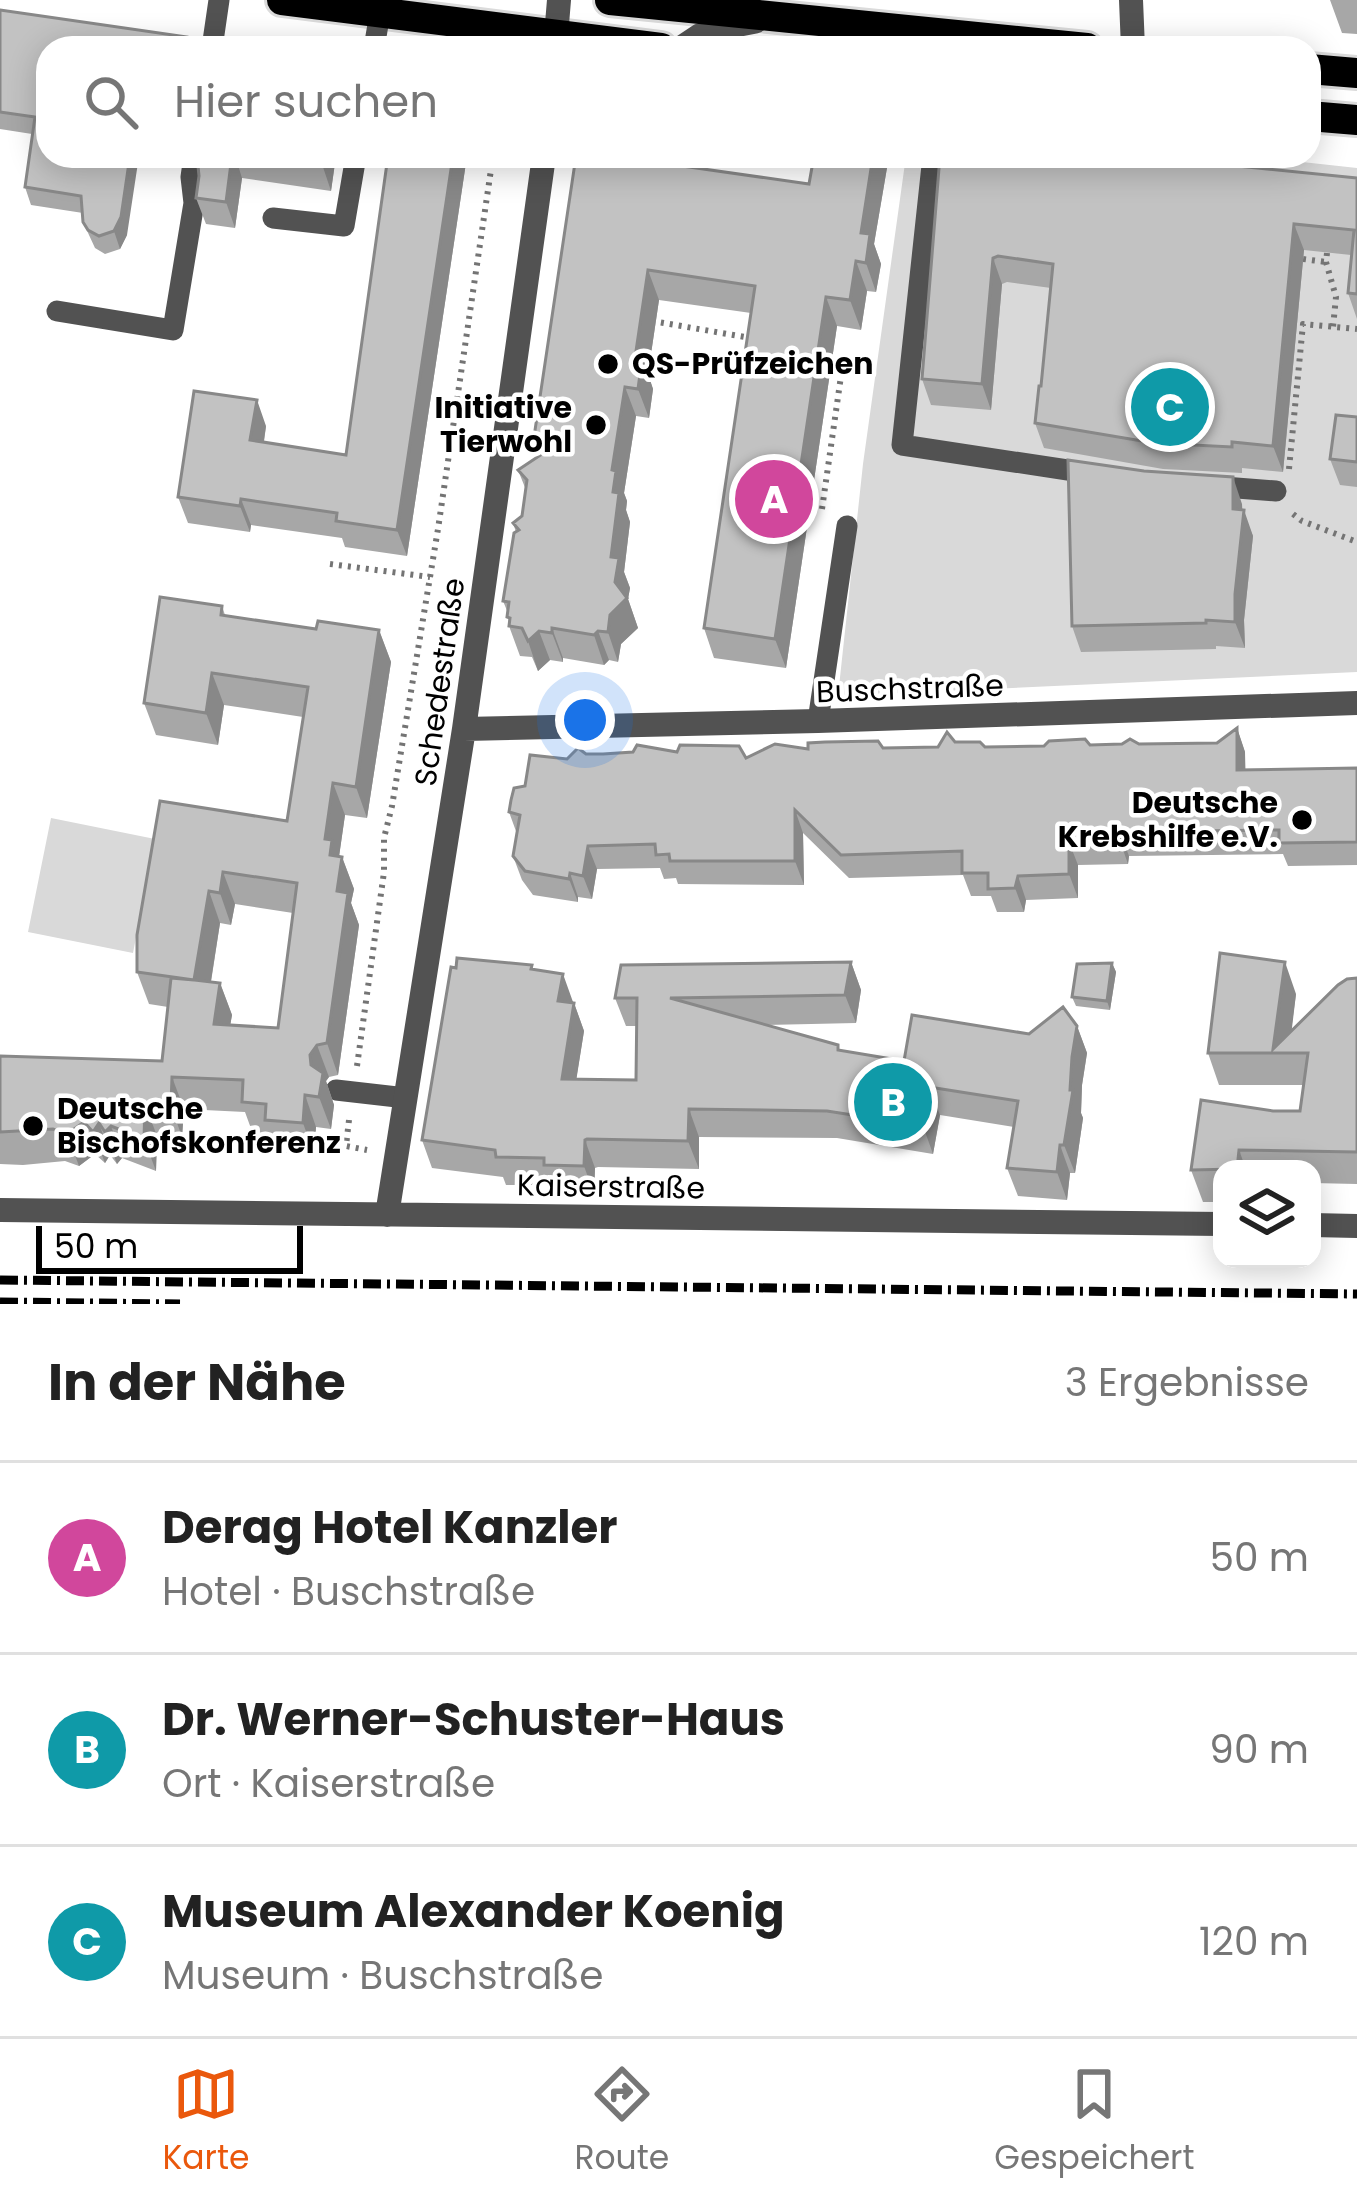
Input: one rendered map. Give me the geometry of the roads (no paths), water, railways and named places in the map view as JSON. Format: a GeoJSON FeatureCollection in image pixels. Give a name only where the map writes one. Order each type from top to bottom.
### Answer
{"type":"FeatureCollection","features":[{"type":"Feature","properties":{"kind":"main road"},"geometry":{"type":"LineString","coordinates":[[282,0],[525,36]]}},
{"type":"Feature","properties":{"kind":"main road"},"geometry":{"type":"LineString","coordinates":[[610,0],[965,36]]}},
{"type":"Feature","properties":{"kind":"main road"},"geometry":{"type":"LineString","coordinates":[[1321,70],[1357,73]]}},
{"type":"Feature","properties":{"kind":"main road"},"geometry":{"type":"LineString","coordinates":[[1321,117],[1357,120]]}},
{"type":"Feature","properties":{"kind":"street"},"geometry":{"type":"LineString","coordinates":[[556,36],[559,0]]}},
{"type":"Feature","properties":{"kind":"street"},"geometry":{"type":"LineString","coordinates":[[1131,0],[1132,36]]}},
{"type":"Feature","properties":{"kind":"street","name":"Schedestraße"},"geometry":{"type":"LineString","coordinates":[[387,1215],[464,729],[542,168]]}},
{"type":"Feature","properties":{"kind":"street","name":"Buschstraße"},"geometry":{"type":"LineString","coordinates":[[464,729],[1357,703]]}},
{"type":"Feature","properties":{"kind":"street","name":"Kaiserstraße"},"geometry":{"type":"LineString","coordinates":[[0,1210],[1213,1224]]}},
{"type":"Feature","properties":{"kind":"street"},"geometry":{"type":"LineString","coordinates":[[1321,1225],[1357,1226]]}},
{"type":"Feature","properties":{"kind":"lane"},"geometry":{"type":"LineString","coordinates":[[214,36],[220,0]]}},
{"type":"Feature","properties":{"kind":"lane"},"geometry":{"type":"LineString","coordinates":[[376,36],[380,13]]}},
{"type":"Feature","properties":{"kind":"lane"},"geometry":{"type":"LineString","coordinates":[[695,36],[781,18]]}},
{"type":"Feature","properties":{"kind":"lane"},"geometry":{"type":"LineString","coordinates":[[57,311],[173,330],[194,202],[192,168]]}},
{"type":"Feature","properties":{"kind":"lane"},"geometry":{"type":"LineString","coordinates":[[273,218],[344,226],[354,168]]}},
{"type":"Feature","properties":{"kind":"lane"},"geometry":{"type":"LineString","coordinates":[[932,168],[902,445],[1123,479]]}},
{"type":"Feature","properties":{"kind":"lane"},"geometry":{"type":"LineString","coordinates":[[1191,485],[1276,491]]}},
{"type":"Feature","properties":{"kind":"lane"},"geometry":{"type":"LineString","coordinates":[[818,722],[847,526]]}},
{"type":"Feature","properties":{"kind":"lane"},"geometry":{"type":"LineString","coordinates":[[345,1091],[406,1099]]}},
{"type":"Feature","properties":{"kind":"railway"},"geometry":{"type":"LineString","coordinates":[[0,1280],[1357,1294]]}},
{"type":"Feature","properties":{"kind":"railway"},"geometry":{"type":"LineString","coordinates":[[0,1302],[180,1304]]}},
{"type":"Feature","properties":{"kind":"place","name":"QS-Prüfzeichen"},"geometry":{"type":"Point","coordinates":[608,364]}},
{"type":"Feature","properties":{"kind":"place","name":"Museum Alexander Koenig"},"geometry":{"type":"Point","coordinates":[1170,407]}},
{"type":"Feature","properties":{"kind":"place","name":"Initiative Tierwohl"},"geometry":{"type":"Point","coordinates":[596,425]}},
{"type":"Feature","properties":{"kind":"place","name":"Derag Hotel Kanzler"},"geometry":{"type":"Point","coordinates":[774,499]}},
{"type":"Feature","properties":{"kind":"place","name":"Deutsche Krebshilfe e.V."},"geometry":{"type":"Point","coordinates":[1302,820]}},
{"type":"Feature","properties":{"kind":"place","name":"Dr. Werner-Schuster-Haus"},"geometry":{"type":"Point","coordinates":[893,1102]}},
{"type":"Feature","properties":{"kind":"place","name":"Deutsche Bischofskonferenz"},"geometry":{"type":"Point","coordinates":[33,1126]}}]}
